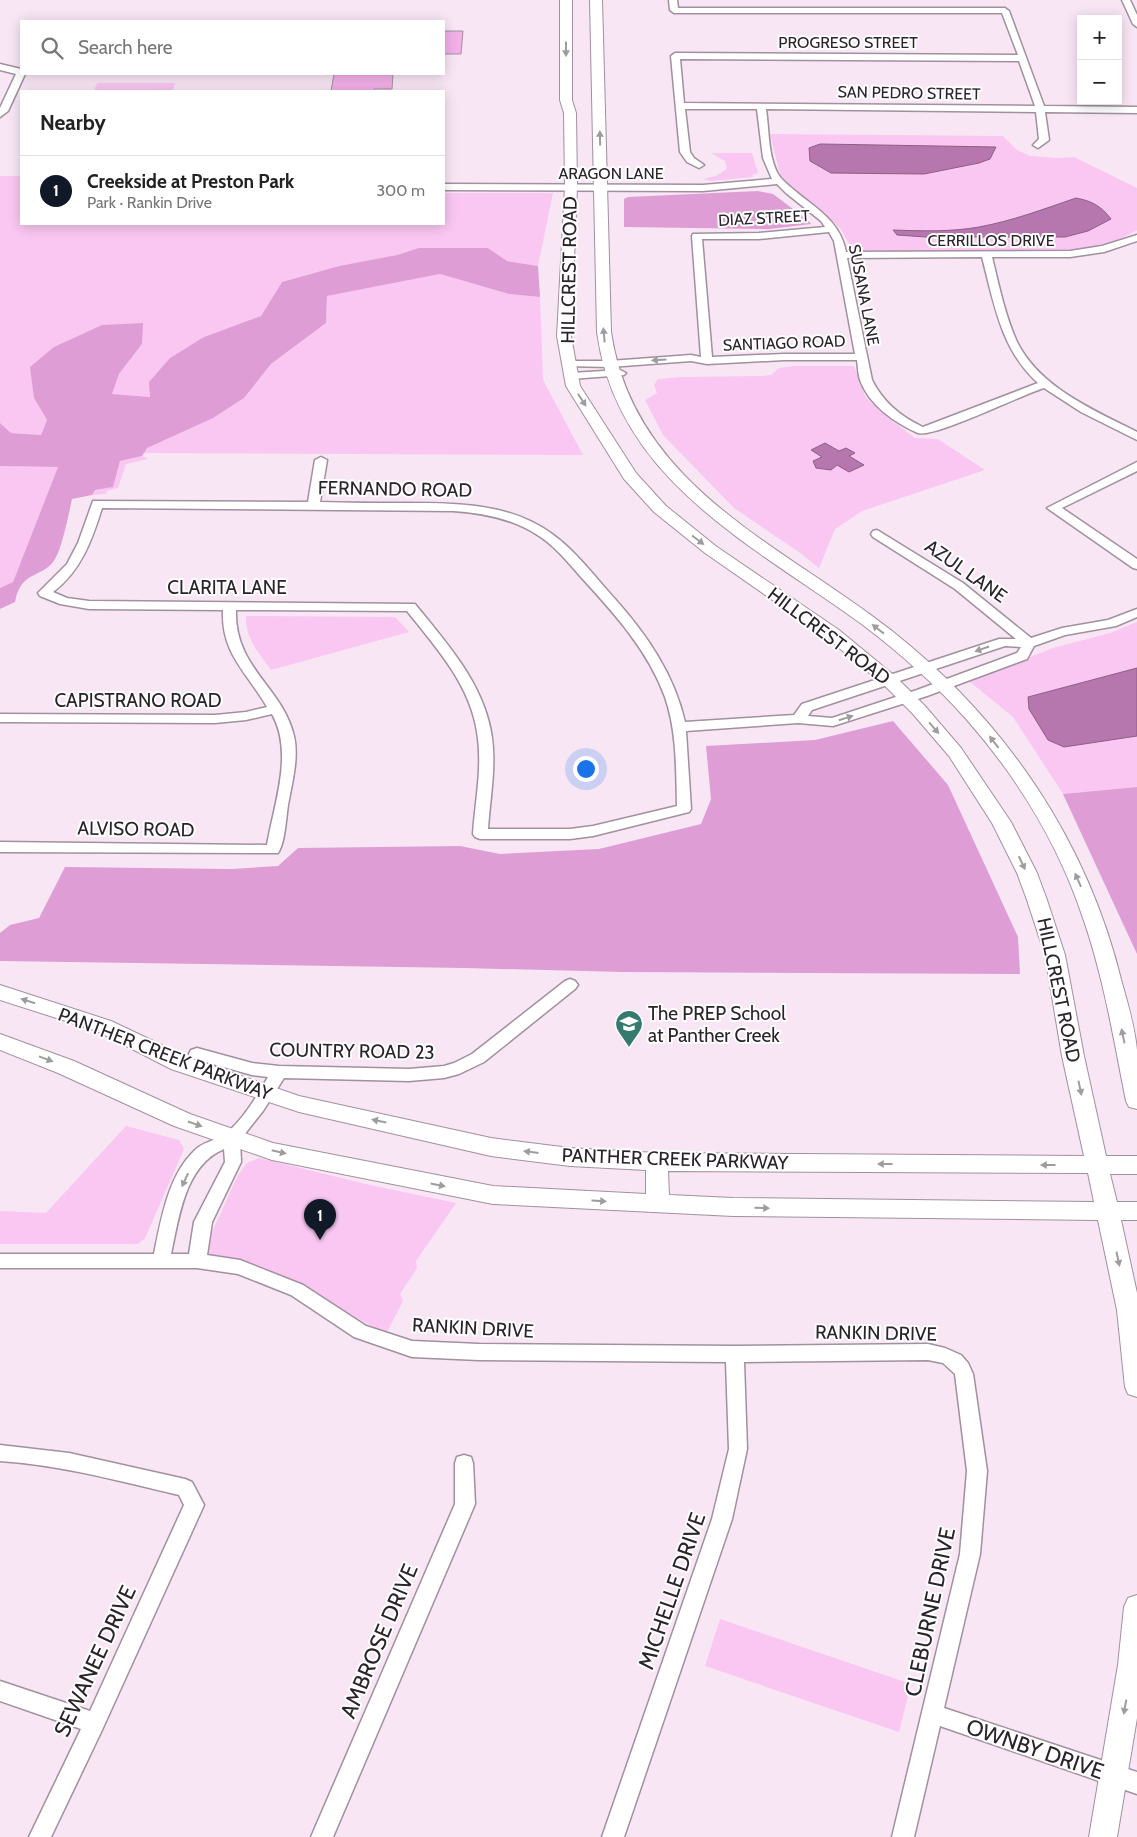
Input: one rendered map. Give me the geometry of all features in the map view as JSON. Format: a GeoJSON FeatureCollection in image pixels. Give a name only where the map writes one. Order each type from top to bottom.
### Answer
{"type":"FeatureCollection","features":[{"type":"Feature","properties":{"kind":"street","name":"HILLCREST ROAD"},"geometry":{"type":"LineString","coordinates":[[566,0],[566,100],[570,112],[571,187],[564,336],[573,386],[630,476],[660,509],[710,550],[833,634],[890,681],[937,731],[971,775],[1001,822],[1027,873],[1055,955],[1073,1056],[1129,1310],[1137,1387]]}},
{"type":"Feature","properties":{"kind":"street","name":"HILLCREST ROAD"},"geometry":{"type":"LineString","coordinates":[[596,0],[604,332],[611,368],[620,392],[642,433],[664,463],[693,493],[744,537],[870,623],[926,669],[982,726],[1012,765],[1044,812],[1071,864],[1093,918],[1102,947],[1137,1101]]}},
{"type":"Feature","properties":{"kind":"street"},"geometry":{"type":"LineString","coordinates":[[673,0],[674,10],[1005,11],[1040,110],[1045,133],[1044,140],[1038,145]]}},
{"type":"Feature","properties":{"kind":"street"},"geometry":{"type":"LineString","coordinates":[[1126,0],[1137,24]]}},
{"type":"Feature","properties":{"kind":"street","name":"PROGRESO STREET"},"geometry":{"type":"LineString","coordinates":[[680,106],[675,56],[1021,58]]}},
{"type":"Feature","properties":{"kind":"street"},"geometry":{"type":"LineString","coordinates":[[0,67],[17,69],[20,74]]}},
{"type":"Feature","properties":{"kind":"street"},"geometry":{"type":"LineString","coordinates":[[0,114],[21,75]]}},
{"type":"Feature","properties":{"kind":"street"},"geometry":{"type":"LineString","coordinates":[[566,100],[599,101]]}},
{"type":"Feature","properties":{"kind":"street"},"geometry":{"type":"LineString","coordinates":[[680,106],[685,152],[690,160],[699,165]]}},
{"type":"Feature","properties":{"kind":"street","name":"SAN PEDRO STREET"},"geometry":{"type":"LineString","coordinates":[[680,106],[1137,110]]}},
{"type":"Feature","properties":{"kind":"street","name":"SUSANA LANE"},"geometry":{"type":"LineString","coordinates":[[761,107],[769,163],[778,180],[821,215],[833,228],[839,241],[866,380],[874,394],[895,415],[910,426],[922,431],[956,420],[1016,392],[1046,384]]}},
{"type":"Feature","properties":{"kind":"street","name":"ARAGON LANE"},"geometry":{"type":"LineString","coordinates":[[445,187],[714,187],[778,180]]}},
{"type":"Feature","properties":{"kind":"street","name":"DIAZ STREET"},"geometry":{"type":"LineString","coordinates":[[707,362],[697,236],[769,235],[833,228]]}},
{"type":"Feature","properties":{"kind":"street","name":"CERRILLOS DRIVE"},"geometry":{"type":"LineString","coordinates":[[842,255],[1082,253],[1114,247],[1137,238]]}},
{"type":"Feature","properties":{"kind":"street"},"geometry":{"type":"LineString","coordinates":[[986,255],[1012,342],[1028,367],[1046,384],[1074,403],[1137,437]]}},
{"type":"Feature","properties":{"kind":"street","name":"SANTIAGO ROAD"},"geometry":{"type":"LineString","coordinates":[[570,370],[696,367],[707,362],[784,357],[861,357]]}},
{"type":"Feature","properties":{"kind":"street"},"geometry":{"type":"LineString","coordinates":[[313,506],[321,460]]}},
{"type":"Feature","properties":{"kind":"street"},"geometry":{"type":"LineString","coordinates":[[1137,466],[1053,508],[1137,565]]}},
{"type":"Feature","properties":{"kind":"street","name":"FERNANDO ROAD"},"geometry":{"type":"LineString","coordinates":[[44,593],[68,574],[79,559],[97,504],[464,508],[504,515],[542,532],[560,547],[645,644],[662,675],[671,697],[679,727],[684,809]]}},
{"type":"Feature","properties":{"kind":"street","name":"AZUL LANE"},"geometry":{"type":"LineString","coordinates":[[877,534],[959,586],[1029,643]]}},
{"type":"Feature","properties":{"kind":"street","name":"CLARITA LANE"},"geometry":{"type":"LineString","coordinates":[[44,593],[64,601],[90,605],[411,607],[463,674],[478,704],[486,739],[480,834],[570,834],[593,831],[684,809]]}},
{"type":"Feature","properties":{"kind":"street"},"geometry":{"type":"LineString","coordinates":[[230,606],[228,624],[232,643],[275,709]]}},
{"type":"Feature","properties":{"kind":"street"},"geometry":{"type":"LineString","coordinates":[[798,719],[807,707],[1004,642],[1029,643],[1062,632],[1111,623],[1137,613]]}},
{"type":"Feature","properties":{"kind":"street"},"geometry":{"type":"LineString","coordinates":[[679,727],[798,719],[832,722],[907,698],[1022,656],[1029,643]]}},
{"type":"Feature","properties":{"kind":"street","name":"CAPISTRANO ROAD"},"geometry":{"type":"LineString","coordinates":[[0,718],[216,720],[246,716],[275,709]]}},
{"type":"Feature","properties":{"kind":"street","name":"ALVISO ROAD"},"geometry":{"type":"LineString","coordinates":[[0,847],[272,850],[289,749],[285,727],[275,709]]}},
{"type":"Feature","properties":{"kind":"street","name":"COUNTRY ROAD 23"},"geometry":{"type":"LineString","coordinates":[[197,1054],[252,1069],[280,1072],[408,1075],[438,1073],[459,1068],[478,1058],[570,985]]}},
{"type":"Feature","properties":{"kind":"street","name":"PANTHER CREEK PARKWAY"},"geometry":{"type":"LineString","coordinates":[[0,992],[104,1026],[179,1063],[266,1094],[300,1104],[491,1147],[570,1157],[657,1162],[1137,1165]]}},
{"type":"Feature","properties":{"kind":"street"},"geometry":{"type":"LineString","coordinates":[[0,1042],[66,1067],[182,1120],[232,1138],[290,1154],[493,1196],[733,1208],[1137,1211]]}},
{"type":"Feature","properties":{"kind":"street"},"geometry":{"type":"LineString","coordinates":[[161,1261],[168,1221],[186,1177],[199,1155],[232,1138],[266,1094],[280,1072]]}},
{"type":"Feature","properties":{"kind":"street"},"geometry":{"type":"LineString","coordinates":[[197,1261],[203,1222],[233,1162],[232,1138]]}},
{"type":"Feature","properties":{"kind":"street"},"geometry":{"type":"LineString","coordinates":[[657,1162],[658,1204]]}},
{"type":"Feature","properties":{"kind":"street","name":"RANKIN DRIVE"},"geometry":{"type":"LineString","coordinates":[[0,1261],[197,1261],[240,1267],[297,1290],[360,1332],[412,1348],[479,1352],[734,1354],[928,1352],[943,1354],[959,1364]]}},
{"type":"Feature","properties":{"kind":"street","name":"MICHELLE DRIVE"},"geometry":{"type":"LineString","coordinates":[[613,1837],[722,1519],[738,1449],[734,1354]]}},
{"type":"Feature","properties":{"kind":"street","name":"CLEBURNE DRIVE"},"geometry":{"type":"LineString","coordinates":[[903,1837],[970,1554],[977,1471],[964,1374],[959,1364]]}},
{"type":"Feature","properties":{"kind":"street","name":"SEWANEE DRIVE"},"geometry":{"type":"LineString","coordinates":[[0,1454],[20,1454],[70,1462],[185,1488],[194,1504],[95,1723],[40,1837]]}},
{"type":"Feature","properties":{"kind":"street","name":"AMBROSE DRIVE"},"geometry":{"type":"LineString","coordinates":[[325,1836],[465,1504],[464,1462]]}},
{"type":"Feature","properties":{"kind":"street"},"geometry":{"type":"LineString","coordinates":[[1103,1837],[1125,1779],[1137,1607]]}},
{"type":"Feature","properties":{"kind":"street"},"geometry":{"type":"LineString","coordinates":[[0,1691],[95,1723]]}},
{"type":"Feature","properties":{"kind":"street","name":"OWNBY DRIVE"},"geometry":{"type":"LineString","coordinates":[[933,1714],[1125,1779]]}},
{"type":"Feature","properties":{"kind":"shaded area"},"geometry":{"type":"Polygon","coordinates":[[[97,83],[175,83],[173,90],[94,90],[97,83]]]}},
{"type":"Feature","properties":{"kind":"shaded area"},"geometry":{"type":"Polygon","coordinates":[[[770,134],[1003,136],[1017,150],[1030,156],[1074,157],[1137,188],[1137,230],[1105,244],[1070,250],[854,252],[840,228],[780,174],[770,134]]]}},
{"type":"Feature","properties":{"kind":"shaded area"},"geometry":{"type":"Polygon","coordinates":[[[820,144],[996,147],[990,159],[924,174],[831,173],[810,161],[809,148],[820,144]]]}},
{"type":"Feature","properties":{"kind":"shaded area"},"geometry":{"type":"Polygon","coordinates":[[[711,153],[752,153],[758,173],[752,175],[753,177],[711,181],[703,179],[716,176],[727,169],[725,161],[711,153]]]}},
{"type":"Feature","properties":{"kind":"shaded area"},"geometry":{"type":"Polygon","coordinates":[[[0,176],[20,176],[20,225],[445,225],[445,193],[553,193],[538,266],[507,261],[488,248],[419,248],[397,255],[339,266],[282,282],[261,316],[204,337],[150,397],[112,394],[119,374],[142,344],[34,398],[47,420],[41,435],[11,433],[0,423],[0,176]]]}},
{"type":"Feature","properties":{"kind":"shaded area"},"geometry":{"type":"Polygon","coordinates":[[[758,191],[773,194],[811,224],[769,229],[624,227],[624,199],[628,197],[758,191]]]}},
{"type":"Feature","properties":{"kind":"shaded area"},"geometry":{"type":"Polygon","coordinates":[[[1076,198],[1096,205],[1111,219],[1088,231],[1065,237],[926,237],[897,235],[893,230],[968,229],[1016,218],[1076,198]]]}},
{"type":"Feature","properties":{"kind":"shaded area"},"geometry":{"type":"Polygon","coordinates":[[[419,248],[488,248],[507,261],[538,266],[540,297],[509,294],[440,274],[327,296],[326,323],[271,364],[244,398],[213,418],[147,448],[142,456],[120,461],[113,487],[95,490],[92,495],[72,499],[63,539],[55,559],[45,570],[27,579],[22,584],[15,602],[0,609],[0,588],[13,582],[58,467],[0,466],[0,423],[11,433],[41,435],[47,420],[34,398],[30,367],[54,347],[102,325],[143,323],[142,344],[119,374],[112,394],[150,397],[149,382],[170,358],[204,337],[261,316],[282,282],[339,266],[397,255],[419,248]]]}},
{"type":"Feature","properties":{"kind":"shaded area"},"geometry":{"type":"Polygon","coordinates":[[[440,274],[509,294],[540,297],[543,380],[583,455],[143,453],[147,448],[244,398],[271,364],[326,323],[327,296],[440,274]]]}},
{"type":"Feature","properties":{"kind":"shaded area"},"geometry":{"type":"Polygon","coordinates":[[[794,366],[854,366],[866,398],[895,423],[915,438],[938,439],[985,470],[862,511],[835,529],[819,568],[799,552],[734,508],[663,435],[645,400],[657,393],[654,385],[658,379],[761,376],[771,375],[779,368],[794,366]]]}},
{"type":"Feature","properties":{"kind":"shaded area"},"geometry":{"type":"Polygon","coordinates":[[[825,443],[839,451],[846,448],[855,453],[849,456],[864,465],[849,472],[837,465],[831,470],[816,468],[813,461],[822,457],[811,450],[825,443]]]}},
{"type":"Feature","properties":{"kind":"shaded area"},"geometry":{"type":"Polygon","coordinates":[[[142,456],[148,459],[126,464],[118,488],[107,491],[106,494],[92,495],[94,490],[113,487],[120,461],[142,456]]]}},
{"type":"Feature","properties":{"kind":"shaded area"},"geometry":{"type":"Polygon","coordinates":[[[0,466],[58,467],[13,582],[0,588],[0,466]]]}},
{"type":"Feature","properties":{"kind":"shaded area"},"geometry":{"type":"Polygon","coordinates":[[[246,616],[395,617],[409,632],[271,670],[250,638],[246,616]]]}},
{"type":"Feature","properties":{"kind":"shaded area"},"geometry":{"type":"Polygon","coordinates":[[[1137,622],[1137,787],[1063,794],[1013,717],[969,681],[1053,648],[1110,633],[1137,622]]]}},
{"type":"Feature","properties":{"kind":"shaded area"},"geometry":{"type":"Polygon","coordinates":[[[1137,668],[1137,736],[1064,747],[1048,740],[1029,709],[1028,697],[1137,668]]]}},
{"type":"Feature","properties":{"kind":"shaded area"},"geometry":{"type":"Polygon","coordinates":[[[893,721],[948,785],[1018,937],[1020,974],[622,972],[0,961],[0,933],[10,925],[39,918],[65,867],[232,869],[278,866],[298,848],[460,846],[500,854],[599,849],[701,824],[711,799],[706,746],[815,740],[893,721]]]}},
{"type":"Feature","properties":{"kind":"shaded area"},"geometry":{"type":"Polygon","coordinates":[[[1137,787],[1137,954],[1063,794],[1137,787]]]}},
{"type":"Feature","properties":{"kind":"shaded area"},"geometry":{"type":"Polygon","coordinates":[[[126,1126],[179,1140],[184,1149],[145,1238],[138,1244],[0,1244],[0,1211],[46,1213],[126,1126]]]}},
{"type":"Feature","properties":{"kind":"shaded area"},"geometry":{"type":"Polygon","coordinates":[[[259,1158],[370,1185],[456,1203],[416,1261],[417,1268],[400,1294],[403,1301],[386,1334],[283,1277],[259,1267],[209,1257],[206,1248],[238,1175],[247,1163],[259,1158]]]}},
{"type":"Feature","properties":{"kind":"shaded area"},"geometry":{"type":"Polygon","coordinates":[[[720,1619],[911,1684],[899,1732],[705,1666],[720,1619]]]}},
{"type":"Feature","properties":{"kind":"building"},"geometry":{"type":"Polygon","coordinates":[[[445,31],[463,31],[461,54],[445,54],[445,31]]]}},
{"type":"Feature","properties":{"kind":"building"},"geometry":{"type":"Polygon","coordinates":[[[334,75],[393,75],[392,89],[331,90],[334,75]]]}},
{"type":"Feature","properties":{"kind":"place","name":"The PREP School at Panther Creek"},"geometry":{"type":"Point","coordinates":[629,1048]}},
{"type":"Feature","properties":{"kind":"place","name":"Creekside at Preston Park"},"geometry":{"type":"Point","coordinates":[320,1240]}}]}
